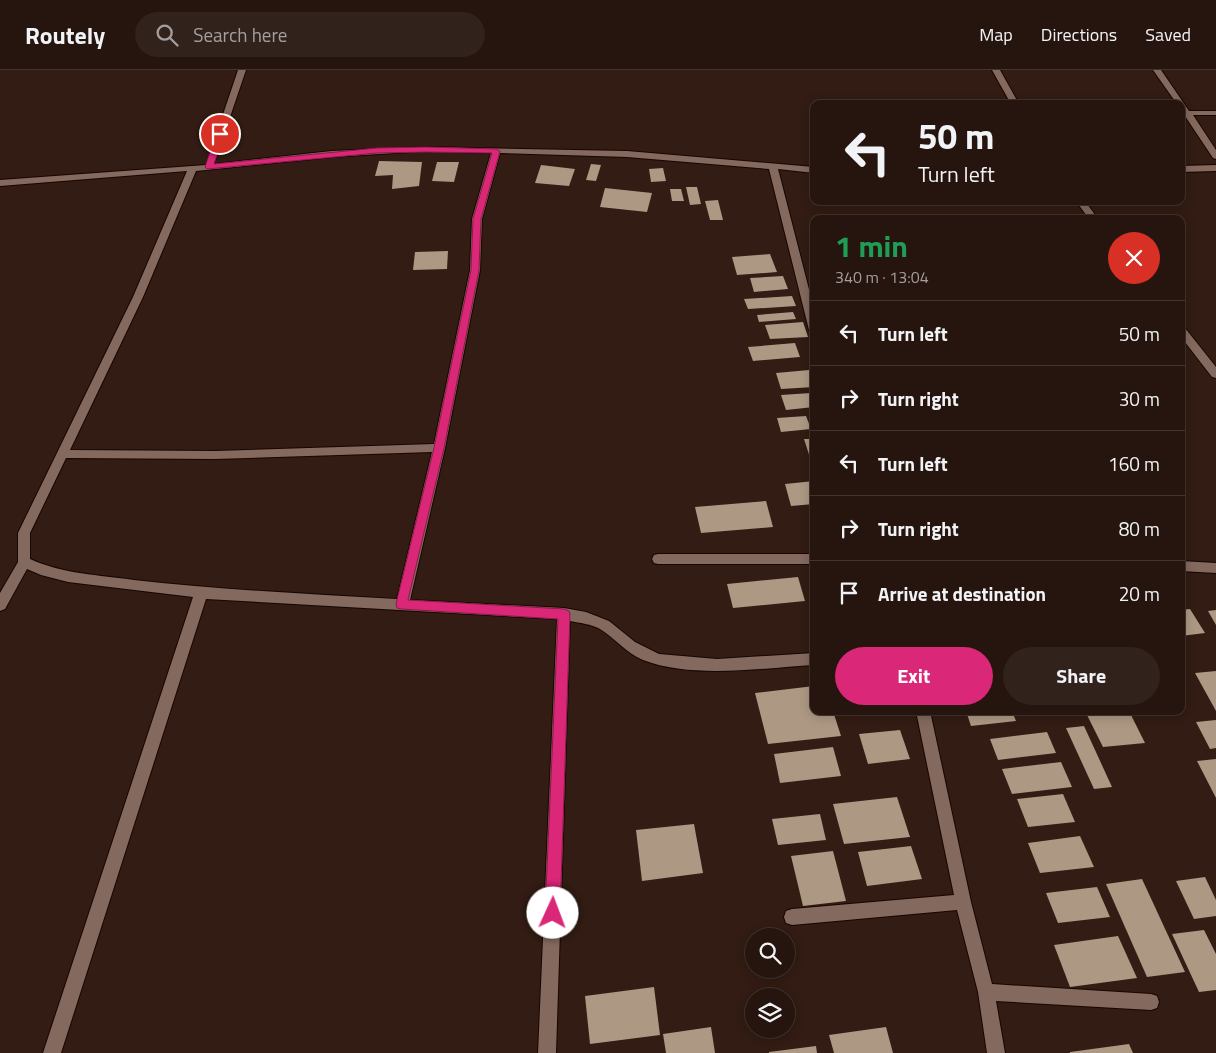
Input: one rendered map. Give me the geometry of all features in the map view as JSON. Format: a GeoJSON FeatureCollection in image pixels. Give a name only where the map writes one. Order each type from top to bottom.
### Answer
{"type":"FeatureCollection","features":[{"type":"Feature","properties":{"kind":"street"},"geometry":{"type":"LineString","coordinates":[[209,167],[242,70]]}},
{"type":"Feature","properties":{"kind":"street"},"geometry":{"type":"LineString","coordinates":[[996,70],[1013,100]]}},
{"type":"Feature","properties":{"kind":"street"},"geometry":{"type":"LineString","coordinates":[[1158,70],[1178,100]]}},
{"type":"Feature","properties":{"kind":"street"},"geometry":{"type":"LineString","coordinates":[[1185,110],[1216,156]]}},
{"type":"Feature","properties":{"kind":"street"},"geometry":{"type":"LineString","coordinates":[[1187,113],[1216,113]]}},
{"type":"Feature","properties":{"kind":"street"},"geometry":{"type":"LineString","coordinates":[[1,185],[377,151],[426,149],[627,154],[810,170]]}},
{"type":"Feature","properties":{"kind":"street"},"geometry":{"type":"LineString","coordinates":[[402,604],[439,448],[475,270],[477,219],[496,151]]}},
{"type":"Feature","properties":{"kind":"street"},"geometry":{"type":"LineString","coordinates":[[773,166],[810,314]]}},
{"type":"Feature","properties":{"kind":"street"},"geometry":{"type":"LineString","coordinates":[[0,605],[24,562],[24,533],[138,297],[193,168]]}},
{"type":"Feature","properties":{"kind":"street"},"geometry":{"type":"LineString","coordinates":[[1185,169],[1216,168]]}},
{"type":"Feature","properties":{"kind":"street"},"geometry":{"type":"LineString","coordinates":[[1083,205],[1091,215]]}},
{"type":"Feature","properties":{"kind":"street"},"geometry":{"type":"LineString","coordinates":[[1185,335],[1216,374]]}},
{"type":"Feature","properties":{"kind":"street"},"geometry":{"type":"LineString","coordinates":[[63,454],[215,455],[439,448]]}},
{"type":"Feature","properties":{"kind":"street"},"geometry":{"type":"LineString","coordinates":[[658,559],[810,559]]}},
{"type":"Feature","properties":{"kind":"street"},"geometry":{"type":"LineString","coordinates":[[24,562],[40,570],[68,577],[201,593],[564,614],[586,618],[604,625],[630,646],[645,655],[659,660],[717,665],[810,659]]}},
{"type":"Feature","properties":{"kind":"street"},"geometry":{"type":"LineString","coordinates":[[1185,566],[1216,568]]}},
{"type":"Feature","properties":{"kind":"street"},"geometry":{"type":"LineString","coordinates":[[52,1053],[201,593]]}},
{"type":"Feature","properties":{"kind":"street"},"geometry":{"type":"LineString","coordinates":[[547,1053],[564,614]]}},
{"type":"Feature","properties":{"kind":"street"},"geometry":{"type":"LineString","coordinates":[[924,715],[963,902],[986,992],[996,1053]]}},
{"type":"Feature","properties":{"kind":"street"},"geometry":{"type":"LineString","coordinates":[[792,917],[963,902]]}},
{"type":"Feature","properties":{"kind":"street"},"geometry":{"type":"LineString","coordinates":[[986,992],[1151,1002]]}},
{"type":"Feature","properties":{"kind":"building"},"geometry":{"type":"Polygon","coordinates":[[[379,161],[422,162],[419,186],[392,189],[393,175],[375,176],[379,161]]]}},
{"type":"Feature","properties":{"kind":"building"},"geometry":{"type":"Polygon","coordinates":[[[437,162],[459,162],[454,182],[432,181],[437,162]]]}},
{"type":"Feature","properties":{"kind":"building"},"geometry":{"type":"Polygon","coordinates":[[[591,164],[601,165],[596,181],[586,180],[591,164]]]}},
{"type":"Feature","properties":{"kind":"building"},"geometry":{"type":"Polygon","coordinates":[[[541,165],[575,169],[569,186],[535,183],[541,165]]]}},
{"type":"Feature","properties":{"kind":"building"},"geometry":{"type":"Polygon","coordinates":[[[663,168],[666,181],[651,182],[649,169],[663,168]]]}},
{"type":"Feature","properties":{"kind":"building"},"geometry":{"type":"Polygon","coordinates":[[[686,187],[697,187],[701,204],[690,205],[686,187]]]}},
{"type":"Feature","properties":{"kind":"building"},"geometry":{"type":"Polygon","coordinates":[[[605,188],[652,193],[647,212],[600,207],[605,188]]]}},
{"type":"Feature","properties":{"kind":"building"},"geometry":{"type":"Polygon","coordinates":[[[670,189],[681,189],[684,201],[672,201],[670,189]]]}},
{"type":"Feature","properties":{"kind":"building"},"geometry":{"type":"Polygon","coordinates":[[[718,200],[723,220],[710,220],[705,201],[718,200]]]}},
{"type":"Feature","properties":{"kind":"building"},"geometry":{"type":"Polygon","coordinates":[[[448,251],[447,269],[413,270],[415,252],[448,251]]]}},
{"type":"Feature","properties":{"kind":"building"},"geometry":{"type":"Polygon","coordinates":[[[770,254],[777,272],[737,275],[732,257],[770,254]]]}},
{"type":"Feature","properties":{"kind":"building"},"geometry":{"type":"Polygon","coordinates":[[[783,276],[788,289],[754,292],[750,278],[783,276]]]}},
{"type":"Feature","properties":{"kind":"building"},"geometry":{"type":"Polygon","coordinates":[[[792,296],[796,306],[748,309],[744,299],[792,296]]]}},
{"type":"Feature","properties":{"kind":"building"},"geometry":{"type":"Polygon","coordinates":[[[793,312],[796,319],[759,322],[757,315],[793,312]]]}},
{"type":"Feature","properties":{"kind":"building"},"geometry":{"type":"Polygon","coordinates":[[[803,322],[808,337],[770,339],[765,325],[803,322]]]}},
{"type":"Feature","properties":{"kind":"building"},"geometry":{"type":"Polygon","coordinates":[[[795,343],[800,357],[753,361],[748,347],[795,343]]]}},
{"type":"Feature","properties":{"kind":"building"},"geometry":{"type":"Polygon","coordinates":[[[809,370],[810,387],[781,389],[776,373],[809,370]]]}},
{"type":"Feature","properties":{"kind":"building"},"geometry":{"type":"Polygon","coordinates":[[[810,393],[810,407],[786,410],[781,395],[810,393]]]}},
{"type":"Feature","properties":{"kind":"building"},"geometry":{"type":"Polygon","coordinates":[[[806,416],[810,429],[781,432],[777,418],[806,416]]]}},
{"type":"Feature","properties":{"kind":"building"},"geometry":{"type":"Polygon","coordinates":[[[804,439],[810,439],[810,458],[804,439]]]}},
{"type":"Feature","properties":{"kind":"building"},"geometry":{"type":"Polygon","coordinates":[[[810,481],[810,504],[791,506],[785,484],[810,481]]]}},
{"type":"Feature","properties":{"kind":"building"},"geometry":{"type":"Polygon","coordinates":[[[766,501],[773,527],[701,533],[695,507],[766,501]]]}},
{"type":"Feature","properties":{"kind":"building"},"geometry":{"type":"Polygon","coordinates":[[[798,577],[805,601],[733,608],[727,584],[798,577]]]}},
{"type":"Feature","properties":{"kind":"building"},"geometry":{"type":"Polygon","coordinates":[[[1190,609],[1205,633],[1185,636],[1185,610],[1190,609]]]}},
{"type":"Feature","properties":{"kind":"building"},"geometry":{"type":"Polygon","coordinates":[[[1216,610],[1216,625],[1208,611],[1216,610]]]}},
{"type":"Feature","properties":{"kind":"building"},"geometry":{"type":"Polygon","coordinates":[[[1216,671],[1216,711],[1195,673],[1216,671]]]}},
{"type":"Feature","properties":{"kind":"building"},"geometry":{"type":"Polygon","coordinates":[[[810,686],[810,715],[834,715],[841,736],[768,744],[755,693],[810,686]]]}},
{"type":"Feature","properties":{"kind":"building"},"geometry":{"type":"Polygon","coordinates":[[[967,715],[1014,715],[1016,721],[971,726],[967,715]]]}},
{"type":"Feature","properties":{"kind":"building"},"geometry":{"type":"Polygon","coordinates":[[[1087,715],[1131,715],[1145,743],[1103,747],[1087,715]]]}},
{"type":"Feature","properties":{"kind":"building"},"geometry":{"type":"Polygon","coordinates":[[[1216,720],[1216,748],[1210,749],[1196,722],[1216,720]]]}},
{"type":"Feature","properties":{"kind":"building"},"geometry":{"type":"Polygon","coordinates":[[[1084,726],[1112,787],[1094,789],[1066,728],[1084,726]]]}},
{"type":"Feature","properties":{"kind":"building"},"geometry":{"type":"Polygon","coordinates":[[[900,730],[910,759],[868,764],[859,734],[900,730]]]}},
{"type":"Feature","properties":{"kind":"building"},"geometry":{"type":"Polygon","coordinates":[[[1047,732],[1056,753],[998,760],[990,739],[1047,732]]]}},
{"type":"Feature","properties":{"kind":"building"},"geometry":{"type":"Polygon","coordinates":[[[833,747],[841,776],[780,783],[774,754],[833,747]]]}},
{"type":"Feature","properties":{"kind":"building"},"geometry":{"type":"Polygon","coordinates":[[[1216,759],[1216,798],[1197,761],[1216,759]]]}},
{"type":"Feature","properties":{"kind":"building"},"geometry":{"type":"Polygon","coordinates":[[[1061,762],[1072,787],[1012,794],[1002,769],[1061,762]]]}},
{"type":"Feature","properties":{"kind":"building"},"geometry":{"type":"Polygon","coordinates":[[[1063,794],[1075,822],[1028,827],[1017,799],[1063,794]]]}},
{"type":"Feature","properties":{"kind":"building"},"geometry":{"type":"Polygon","coordinates":[[[897,797],[910,837],[844,844],[833,804],[897,797]]]}},
{"type":"Feature","properties":{"kind":"building"},"geometry":{"type":"Polygon","coordinates":[[[820,814],[826,840],[778,845],[772,819],[820,814]]]}},
{"type":"Feature","properties":{"kind":"building"},"geometry":{"type":"Polygon","coordinates":[[[694,824],[703,873],[642,881],[636,830],[694,824]]]}},
{"type":"Feature","properties":{"kind":"building"},"geometry":{"type":"Polygon","coordinates":[[[1080,836],[1094,867],[1040,873],[1028,843],[1080,836]]]}},
{"type":"Feature","properties":{"kind":"building"},"geometry":{"type":"Polygon","coordinates":[[[911,846],[922,879],[867,886],[858,852],[911,846]]]}},
{"type":"Feature","properties":{"kind":"building"},"geometry":{"type":"Polygon","coordinates":[[[833,851],[846,901],[803,906],[791,856],[833,851]]]}},
{"type":"Feature","properties":{"kind":"building"},"geometry":{"type":"Polygon","coordinates":[[[1205,877],[1216,900],[1216,916],[1194,919],[1176,881],[1205,877]]]}},
{"type":"Feature","properties":{"kind":"building"},"geometry":{"type":"Polygon","coordinates":[[[1142,879],[1185,972],[1147,977],[1106,884],[1142,879]]]}},
{"type":"Feature","properties":{"kind":"building"},"geometry":{"type":"Polygon","coordinates":[[[1097,887],[1110,917],[1058,923],[1046,893],[1097,887]]]}},
{"type":"Feature","properties":{"kind":"building"},"geometry":{"type":"Polygon","coordinates":[[[1204,930],[1216,954],[1216,990],[1199,992],[1172,934],[1204,930]]]}},
{"type":"Feature","properties":{"kind":"building"},"geometry":{"type":"Polygon","coordinates":[[[1118,936],[1137,978],[1070,987],[1054,945],[1118,936]]]}},
{"type":"Feature","properties":{"kind":"building"},"geometry":{"type":"Polygon","coordinates":[[[654,987],[660,1035],[590,1044],[585,996],[654,987]]]}},
{"type":"Feature","properties":{"kind":"building"},"geometry":{"type":"Polygon","coordinates":[[[711,1027],[715,1053],[666,1053],[663,1034],[711,1027]]]}},
{"type":"Feature","properties":{"kind":"building"},"geometry":{"type":"Polygon","coordinates":[[[886,1027],[893,1053],[834,1053],[829,1035],[886,1027]]]}},
{"type":"Feature","properties":{"kind":"building"},"geometry":{"type":"Polygon","coordinates":[[[1129,1044],[1133,1053],[1070,1053],[1070,1052],[1129,1044]]]}},
{"type":"Feature","properties":{"kind":"building"},"geometry":{"type":"Polygon","coordinates":[[[816,1046],[817,1053],[769,1053],[769,1052],[816,1046]]]}},
{"type":"Feature","properties":{"kind":"route"},"geometry":{"type":"LineString","coordinates":[[220,134],[209,167],[377,151],[426,149],[496,151],[477,219],[475,270],[439,448],[402,604],[564,614],[553,913]]}}]}
